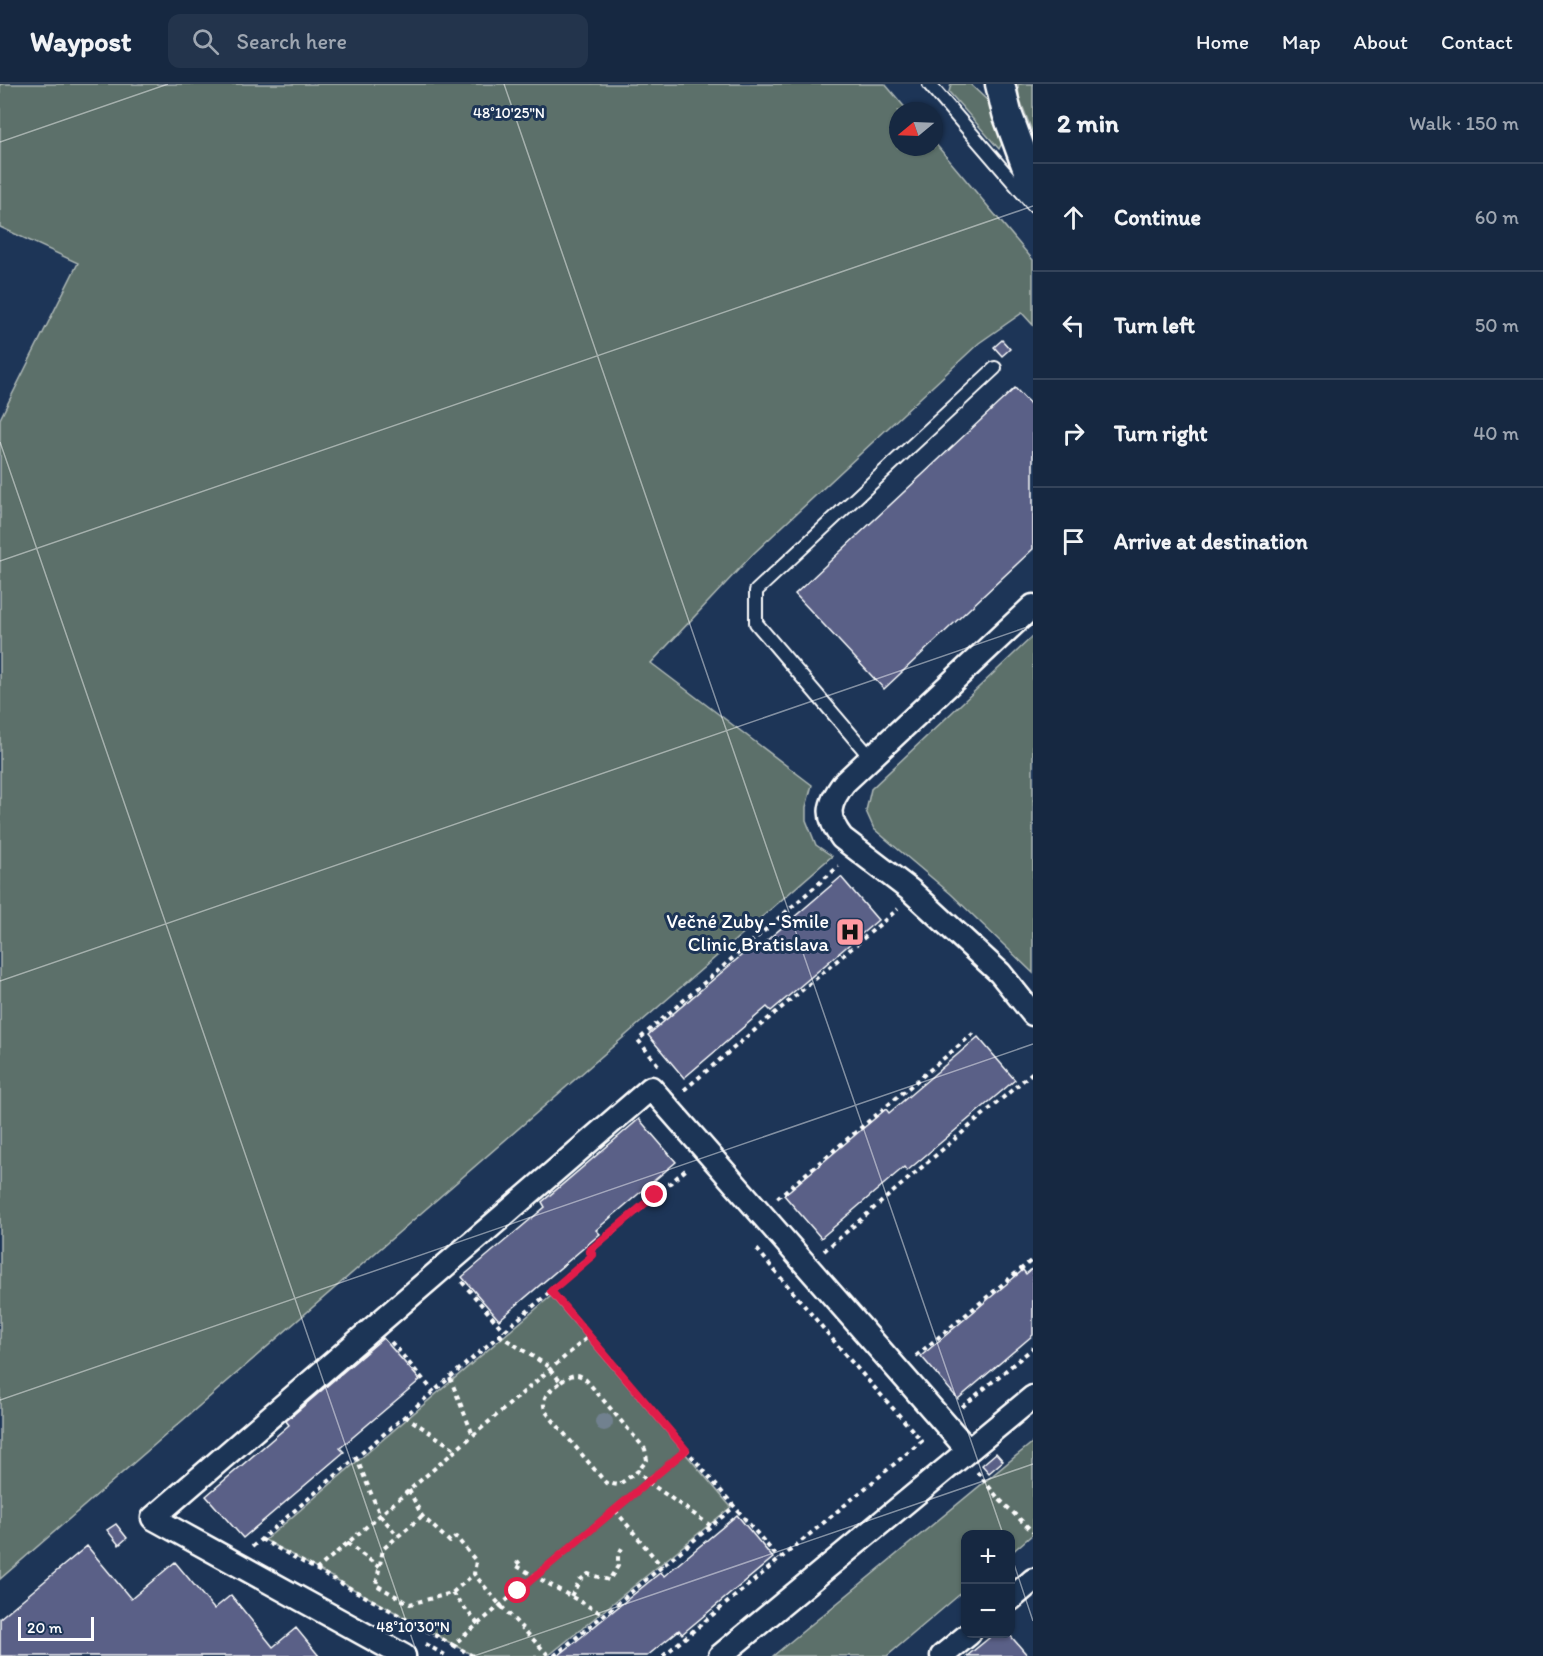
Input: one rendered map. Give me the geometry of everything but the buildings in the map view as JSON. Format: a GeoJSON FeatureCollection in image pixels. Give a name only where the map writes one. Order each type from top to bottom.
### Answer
{"type":"FeatureCollection","features":[{"type":"Feature","properties":{"kind":"street"},"geometry":{"type":"LineString","coordinates":[[1000,84],[1011,124],[1033,184]]}},
{"type":"Feature","properties":{"kind":"street"},"geometry":{"type":"LineString","coordinates":[[1033,606],[844,783],[835,795],[831,806],[834,827],[854,847],[910,890],[992,966],[1033,1014]]}},
{"type":"Feature","properties":{"kind":"street"},"geometry":{"type":"LineString","coordinates":[[410,1648],[153,1518],[651,1088],[966,1453]]}},
{"type":"Feature","properties":{"kind":"street"},"geometry":{"type":"LineString","coordinates":[[720,1656],[1033,1396]]}},
{"type":"Feature","properties":{"kind":"street"},"geometry":{"type":"LineString","coordinates":[[1015,1596],[1033,1580]]}},
{"type":"Feature","properties":{"kind":"street"},"geometry":{"type":"LineString","coordinates":[[942,1656],[964,1638]]}},
{"type":"Feature","properties":{"kind":"lane"},"geometry":{"type":"LineString","coordinates":[[929,84],[1033,205]]}},
{"type":"Feature","properties":{"kind":"lane"},"geometry":{"type":"LineString","coordinates":[[871,758],[756,622],[756,591],[995,368]]}},
{"type":"Feature","properties":{"kind":"path"},"geometry":{"type":"LineString","coordinates":[[660,1066],[638,1040],[844,862]]}},
{"type":"Feature","properties":{"kind":"path"},"geometry":{"type":"LineString","coordinates":[[682,1093],[901,906]]}},
{"type":"Feature","properties":{"kind":"path"},"geometry":{"type":"LineString","coordinates":[[774,1200],[974,1033]]}},
{"type":"Feature","properties":{"kind":"path"},"geometry":{"type":"LineString","coordinates":[[820,1255],[1033,1072]]}},
{"type":"Feature","properties":{"kind":"path"},"geometry":{"type":"LineString","coordinates":[[260,1555],[249,1549],[593,1255],[589,1251],[687,1167],[692,1172]]}},
{"type":"Feature","properties":{"kind":"path"},"geometry":{"type":"LineString","coordinates":[[663,1656],[922,1441],[849,1359],[750,1240]]}},
{"type":"Feature","properties":{"kind":"path"},"geometry":{"type":"LineString","coordinates":[[910,1360],[1033,1259]]}},
{"type":"Feature","properties":{"kind":"path"},"geometry":{"type":"LineString","coordinates":[[551,1291],[779,1559]]}},
{"type":"Feature","properties":{"kind":"path"},"geometry":{"type":"LineString","coordinates":[[500,1335],[550,1369],[561,1382]]}},
{"type":"Feature","properties":{"kind":"path"},"geometry":{"type":"LineString","coordinates":[[316,1570],[589,1336]]}},
{"type":"Feature","properties":{"kind":"path"},"geometry":{"type":"LineString","coordinates":[[391,1341],[434,1392]]}},
{"type":"Feature","properties":{"kind":"path"},"geometry":{"type":"LineString","coordinates":[[956,1413],[1033,1348]]}},
{"type":"Feature","properties":{"kind":"path"},"geometry":{"type":"LineString","coordinates":[[573,1375],[579,1375],[587,1381],[645,1449],[647,1460],[638,1471],[618,1485],[606,1483],[546,1412],[543,1406],[545,1395],[561,1382],[573,1375]]}},
{"type":"Feature","properties":{"kind":"path"},"geometry":{"type":"LineString","coordinates":[[450,1378],[473,1435]]}},
{"type":"Feature","properties":{"kind":"path"},"geometry":{"type":"LineString","coordinates":[[405,1416],[456,1450]]}},
{"type":"Feature","properties":{"kind":"path"},"geometry":{"type":"LineString","coordinates":[[453,1645],[686,1450]]}},
{"type":"Feature","properties":{"kind":"path"},"geometry":{"type":"LineString","coordinates":[[966,1453],[999,1499],[1033,1532]]}},
{"type":"Feature","properties":{"kind":"path"},"geometry":{"type":"LineString","coordinates":[[356,1457],[380,1515],[398,1536]]}},
{"type":"Feature","properties":{"kind":"path"},"geometry":{"type":"LineString","coordinates":[[638,1471],[648,1482],[711,1526]]}},
{"type":"Feature","properties":{"kind":"path"},"geometry":{"type":"LineString","coordinates":[[409,1490],[422,1515],[450,1542],[456,1537],[476,1562],[474,1574],[452,1593],[410,1604],[376,1585],[383,1549],[422,1515]]}},
{"type":"Feature","properties":{"kind":"path"},"geometry":{"type":"LineString","coordinates":[[554,1656],[734,1507]]}},
{"type":"Feature","properties":{"kind":"path"},"geometry":{"type":"LineString","coordinates":[[615,1510],[662,1567]]}},
{"type":"Feature","properties":{"kind":"path"},"geometry":{"type":"LineString","coordinates":[[261,1539],[473,1656]]}},
{"type":"Feature","properties":{"kind":"path"},"geometry":{"type":"LineString","coordinates":[[347,1543],[379,1567]]}},
{"type":"Feature","properties":{"kind":"path"},"geometry":{"type":"LineString","coordinates":[[571,1596],[580,1580],[588,1574],[609,1580],[618,1566],[618,1556],[622,1548]]}},
{"type":"Feature","properties":{"kind":"path"},"geometry":{"type":"LineString","coordinates":[[520,1561],[514,1566],[604,1615]]}},
{"type":"Feature","properties":{"kind":"path"},"geometry":{"type":"LineString","coordinates":[[474,1574],[549,1656]]}},
{"type":"Feature","properties":{"kind":"path"},"geometry":{"type":"LineString","coordinates":[[452,1593],[478,1624]]}},
{"type":"Feature","properties":{"kind":"path"},"geometry":{"type":"LineString","coordinates":[[410,1648],[447,1656]]}},
{"type":"Feature","properties":{"kind":"green space"},"geometry":{"type":"Polygon","coordinates":[[[0,84],[885,84],[900,102],[889,102],[889,156],[943,156],[943,153],[1033,260],[1033,325],[1022,313],[979,343],[754,553],[651,663],[812,785],[806,807],[806,820],[816,845],[832,856],[0,1579],[0,419],[78,263],[0,227],[0,84]]]}},
{"type":"Feature","properties":{"kind":"green space"},"geometry":{"type":"Polygon","coordinates":[[[951,84],[970,84],[990,103],[1002,143],[999,149],[949,92],[951,84]]]}},
{"type":"Feature","properties":{"kind":"green space"},"geometry":{"type":"Polygon","coordinates":[[[1018,84],[1033,84],[1033,134],[1019,97],[1018,84]]]}},
{"type":"Feature","properties":{"kind":"green space"},"geometry":{"type":"Polygon","coordinates":[[[1033,636],[1033,973],[951,894],[874,829],[866,811],[871,789],[1033,636]]]}},
{"type":"Feature","properties":{"kind":"green space"},"geometry":{"type":"Polygon","coordinates":[[[551,1296],[731,1507],[548,1656],[474,1656],[265,1540],[551,1296]]]}},
{"type":"Feature","properties":{"kind":"green space"},"geometry":{"type":"Polygon","coordinates":[[[1033,1442],[1033,1534],[1015,1550],[1015,1530],[961,1530],[961,1593],[887,1656],[773,1656],[1033,1442]]]}},
{"type":"Feature","properties":{"kind":"place","name":"Večné Zuby - Smile Clinic Bratislava"},"geometry":{"type":"Point","coordinates":[850,932]}},
{"type":"Feature","properties":{"kind":"route"},"geometry":{"type":"LineString","coordinates":[[518,1591],[686,1450],[551,1291],[593,1255],[589,1251],[655,1195]]}}]}
